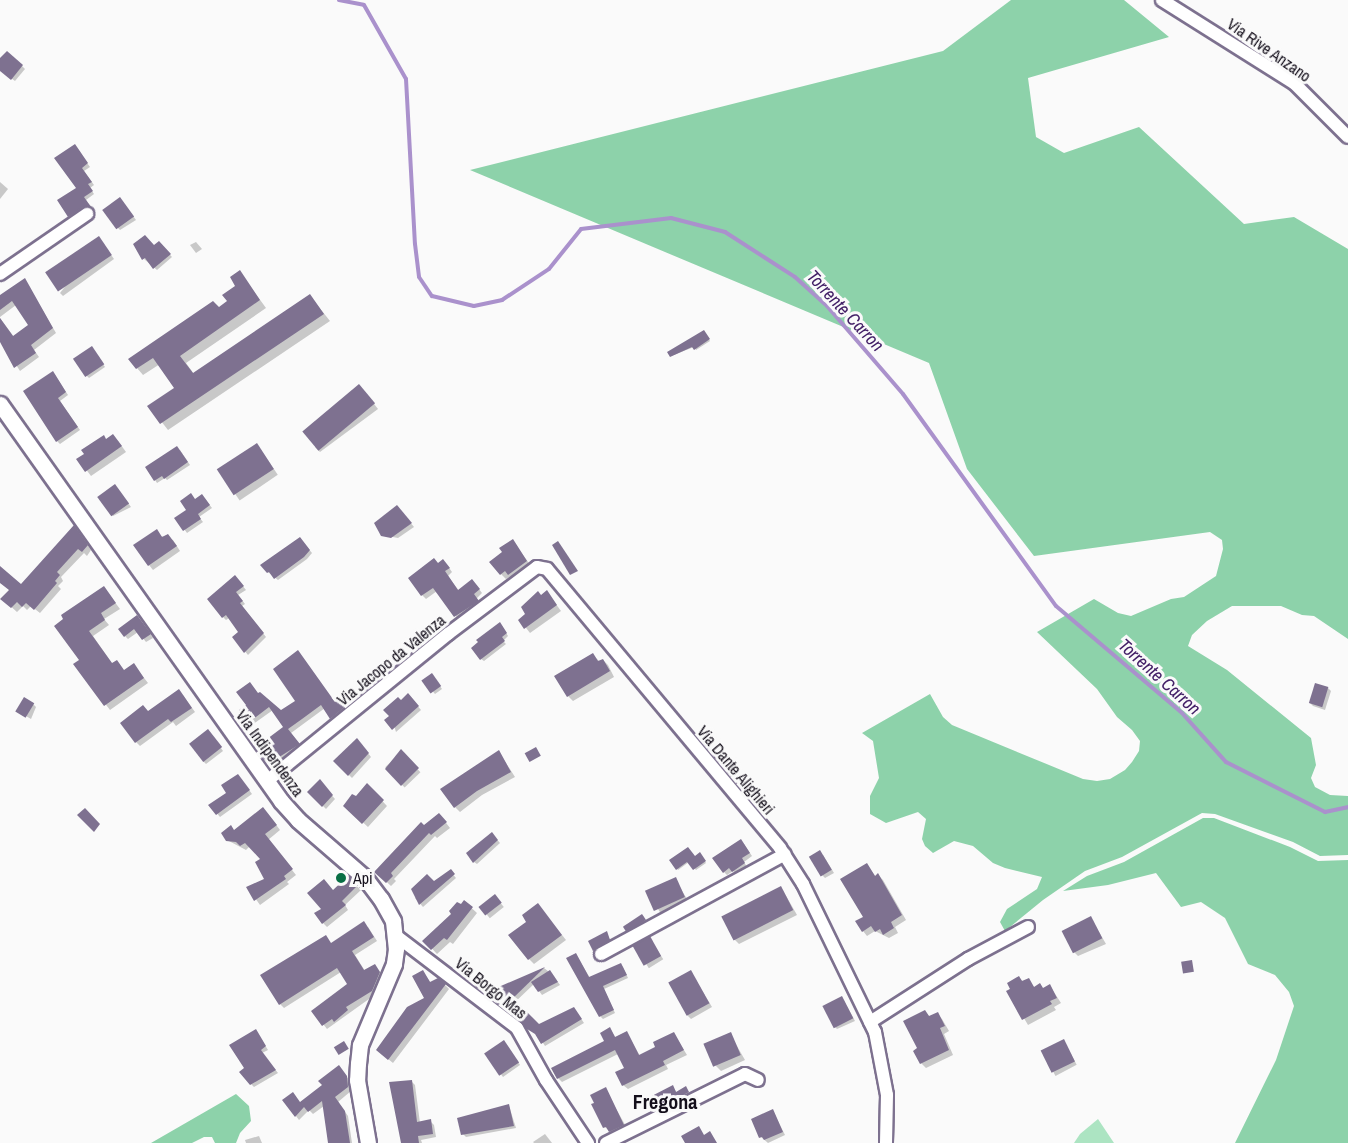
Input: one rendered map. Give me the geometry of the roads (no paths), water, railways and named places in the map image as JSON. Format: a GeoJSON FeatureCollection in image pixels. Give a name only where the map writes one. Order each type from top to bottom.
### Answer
{"type":"FeatureCollection","features":[{"type":"Feature","properties":{"kind":"main road","name":"Via Indipendenza"},"geometry":{"type":"LineString","coordinates":[[0,404],[267,781],[298,820],[365,878],[381,899],[393,921],[394,964],[360,1045],[357,1063],[357,1080],[368,1143]]}},
{"type":"Feature","properties":{"kind":"street","name":"Via Rive Anzano"},"geometry":{"type":"LineString","coordinates":[[1162,0],[1294,83],[1348,137]]}},
{"type":"Feature","properties":{"kind":"street"},"geometry":{"type":"LineString","coordinates":[[0,274],[87,214]]}},
{"type":"Feature","properties":{"kind":"street","name":"Via Jacopo da Valenza"},"geometry":{"type":"LineString","coordinates":[[267,781],[399,673],[537,567]]}},
{"type":"Feature","properties":{"kind":"street","name":"Via Dante Alighieri"},"geometry":{"type":"LineString","coordinates":[[537,567],[547,569],[785,854],[803,884],[872,1027],[887,1095],[886,1143]]}},
{"type":"Feature","properties":{"kind":"street"},"geometry":{"type":"LineString","coordinates":[[601,954],[785,854]]}},
{"type":"Feature","properties":{"kind":"street"},"geometry":{"type":"LineString","coordinates":[[872,1027],[968,959],[1028,927]]}},
{"type":"Feature","properties":{"kind":"street","name":"Via Borgo Mas"},"geometry":{"type":"LineString","coordinates":[[395,935],[517,1028],[546,1080],[588,1143]]}},
{"type":"Feature","properties":{"kind":"street"},"geometry":{"type":"LineString","coordinates":[[606,1143],[745,1074],[758,1080]]}},
{"type":"Feature","properties":{"kind":"waterway","name":"Torrente Carron"},"geometry":{"type":"LineString","coordinates":[[339,0],[364,5],[406,79],[415,244],[419,277],[432,296],[474,306],[502,300],[549,269],[581,229],[671,218],[725,232],[795,277],[827,306],[903,394],[1056,606],[1182,713],[1226,762],[1325,812],[1348,807]]}},
{"type":"Feature","properties":{"kind":"place","name":"Api"},"geometry":{"type":"Point","coordinates":[341,878]}},
{"type":"Feature","properties":{"kind":"district","name":"Fregona"},"geometry":{"type":"Point","coordinates":[665,1101]}}]}
